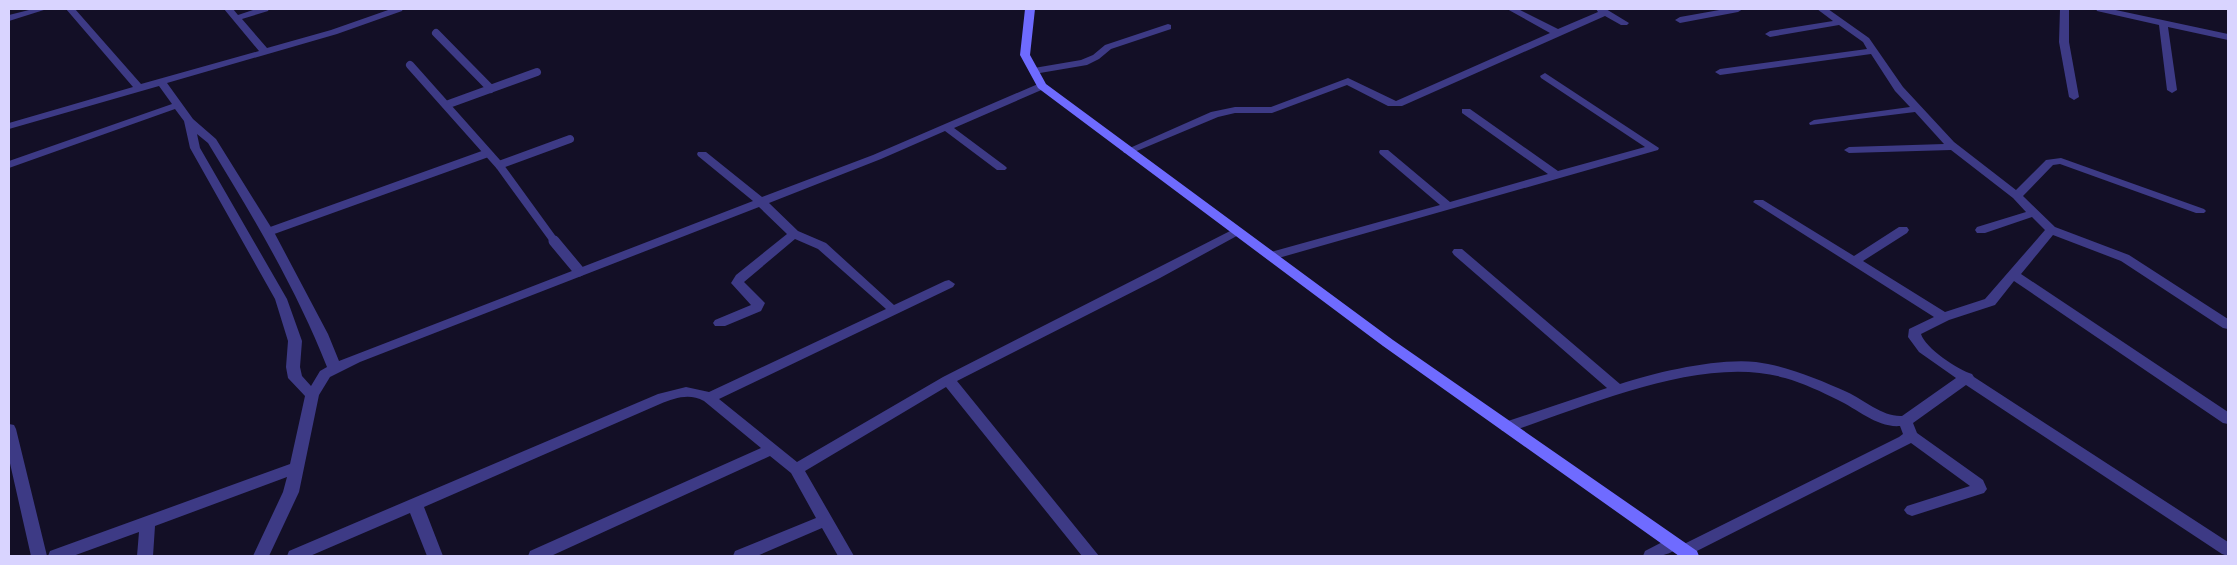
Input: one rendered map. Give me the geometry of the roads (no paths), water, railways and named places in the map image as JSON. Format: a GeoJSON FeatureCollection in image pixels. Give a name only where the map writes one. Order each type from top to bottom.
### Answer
{"type":"FeatureCollection","features":[{"type":"Feature","properties":{"kind":"street"},"geometry":{"type":"LineString","coordinates":[[9,18],[42,9]]}},
{"type":"Feature","properties":{"kind":"street"},"geometry":{"type":"LineString","coordinates":[[70,9],[140,89]]}},
{"type":"Feature","properties":{"kind":"street"},"geometry":{"type":"LineString","coordinates":[[228,9],[265,52]]}},
{"type":"Feature","properties":{"kind":"street"},"geometry":{"type":"LineString","coordinates":[[236,18],[265,9]]}},
{"type":"Feature","properties":{"kind":"street"},"geometry":{"type":"LineString","coordinates":[[9,125],[334,32],[399,9]]}},
{"type":"Feature","properties":{"kind":"street"},"geometry":{"type":"LineString","coordinates":[[1030,9],[1025,55],[1042,86],[1388,343],[1682,550]]}},
{"type":"Feature","properties":{"kind":"street"},"geometry":{"type":"LineString","coordinates":[[1516,11],[1530,9]]}},
{"type":"Feature","properties":{"kind":"street"},"geometry":{"type":"LineString","coordinates":[[1680,20],[1738,9]]}},
{"type":"Feature","properties":{"kind":"street"},"geometry":{"type":"LineString","coordinates":[[1822,9],[1866,40],[1899,90],[1917,109],[1954,146],[2016,196],[2051,230],[2125,258],[2228,325]]}},
{"type":"Feature","properties":{"kind":"street"},"geometry":{"type":"LineString","coordinates":[[2064,9],[2064,42],[2074,97]]}},
{"type":"Feature","properties":{"kind":"street"},"geometry":{"type":"LineString","coordinates":[[2100,9],[2228,37]]}},
{"type":"Feature","properties":{"kind":"street"},"geometry":{"type":"LineString","coordinates":[[1128,151],[1214,114],[1235,110],[1272,110],[1348,81],[1392,104],[1398,104],[1558,33],[1603,10],[1624,23]]}},
{"type":"Feature","properties":{"kind":"street"},"geometry":{"type":"LineString","coordinates":[[1516,11],[1558,33]]}},
{"type":"Feature","properties":{"kind":"street"},"geometry":{"type":"LineString","coordinates":[[1770,34],[1842,22]]}},
{"type":"Feature","properties":{"kind":"street"},"geometry":{"type":"LineString","coordinates":[[2163,23],[2172,90]]}},
{"type":"Feature","properties":{"kind":"street"},"geometry":{"type":"LineString","coordinates":[[1034,71],[1084,63],[1096,57],[1108,47],[1168,27]]}},
{"type":"Feature","properties":{"kind":"street"},"geometry":{"type":"LineString","coordinates":[[1720,72],[1873,51]]}},
{"type":"Feature","properties":{"kind":"street"},"geometry":{"type":"LineString","coordinates":[[1271,256],[1654,148],[1545,76]]}},
{"type":"Feature","properties":{"kind":"street"},"geometry":{"type":"LineString","coordinates":[[162,82],[188,121],[195,148],[281,299],[295,341],[293,367],[295,378],[312,395]]}},
{"type":"Feature","properties":{"kind":"street"},"geometry":{"type":"LineString","coordinates":[[261,556],[291,492],[312,395],[325,374],[364,355],[877,157],[1042,86]]}},
{"type":"Feature","properties":{"kind":"street"},"geometry":{"type":"LineString","coordinates":[[9,165],[178,105]]}},
{"type":"Feature","properties":{"kind":"street"},"geometry":{"type":"LineString","coordinates":[[1814,123],[1917,109]]}},
{"type":"Feature","properties":{"kind":"street"},"geometry":{"type":"LineString","coordinates":[[1466,111],[1556,175]]}},
{"type":"Feature","properties":{"kind":"street"},"geometry":{"type":"LineString","coordinates":[[188,121],[212,141],[268,232],[321,334],[335,369]]}},
{"type":"Feature","properties":{"kind":"street"},"geometry":{"type":"LineString","coordinates":[[946,127],[1001,168]]}},
{"type":"Feature","properties":{"kind":"street"},"geometry":{"type":"LineString","coordinates":[[1849,150],[1954,146]]}},
{"type":"Feature","properties":{"kind":"street"},"geometry":{"type":"LineString","coordinates":[[1384,152],[1448,206]]}},
{"type":"Feature","properties":{"kind":"street"},"geometry":{"type":"LineString","coordinates":[[702,154],[760,201],[794,234],[822,246],[888,306]]}},
{"type":"Feature","properties":{"kind":"street"},"geometry":{"type":"LineString","coordinates":[[2016,196],[2050,162],[2061,161],[2200,212]]}},
{"type":"Feature","properties":{"kind":"street"},"geometry":{"type":"LineString","coordinates":[[1759,202],[1944,317]]}},
{"type":"Feature","properties":{"kind":"street"},"geometry":{"type":"LineString","coordinates":[[1981,230],[2034,213]]}},
{"type":"Feature","properties":{"kind":"street"},"geometry":{"type":"LineString","coordinates":[[1854,261],[1903,230]]}},
{"type":"Feature","properties":{"kind":"street"},"geometry":{"type":"LineString","coordinates":[[2051,230],[2014,276],[1990,302],[1944,317],[1914,332],[1914,336],[1923,348],[2080,454],[2228,550]]}},
{"type":"Feature","properties":{"kind":"street"},"geometry":{"type":"LineString","coordinates":[[796,469],[948,380],[1238,232]]}},
{"type":"Feature","properties":{"kind":"street"},"geometry":{"type":"LineString","coordinates":[[720,323],[756,308],[760,303],[737,283],[740,278],[794,234]]}},
{"type":"Feature","properties":{"kind":"street"},"geometry":{"type":"LineString","coordinates":[[1458,252],[1618,390]]}},
{"type":"Feature","properties":{"kind":"street"},"geometry":{"type":"LineString","coordinates":[[2014,276],[2228,419]]}},
{"type":"Feature","properties":{"kind":"street"},"geometry":{"type":"LineString","coordinates":[[709,398],[949,284]]}},
{"type":"Feature","properties":{"kind":"street"},"geometry":{"type":"LineString","coordinates":[[1507,427],[1648,380],[1730,366],[1756,367],[1789,374],[1843,396],[1891,422],[1905,421],[1967,377]]}},
{"type":"Feature","properties":{"kind":"street"},"geometry":{"type":"LineString","coordinates":[[948,380],[1091,556]]}},
{"type":"Feature","properties":{"kind":"street"},"geometry":{"type":"LineString","coordinates":[[295,556],[676,393],[696,392],[709,398],[796,469],[846,556]]}},
{"type":"Feature","properties":{"kind":"street"},"geometry":{"type":"LineString","coordinates":[[1905,421],[1911,436],[1978,484],[1979,489],[1912,510]]}},
{"type":"Feature","properties":{"kind":"street"},"geometry":{"type":"LineString","coordinates":[[9,429],[11,450],[39,556]]}},
{"type":"Feature","properties":{"kind":"street"},"geometry":{"type":"LineString","coordinates":[[1651,556],[1682,550],[1911,436]]}},
{"type":"Feature","properties":{"kind":"street"},"geometry":{"type":"LineString","coordinates":[[536,556],[772,449]]}},
{"type":"Feature","properties":{"kind":"street"},"geometry":{"type":"LineString","coordinates":[[56,556],[296,467]]}},
{"type":"Feature","properties":{"kind":"street"},"geometry":{"type":"LineString","coordinates":[[415,504],[435,556]]}},
{"type":"Feature","properties":{"kind":"street"},"geometry":{"type":"LineString","coordinates":[[741,556],[826,520]]}},
{"type":"Feature","properties":{"kind":"street"},"geometry":{"type":"LineString","coordinates":[[145,556],[147,522]]}},
{"type":"Feature","properties":{"kind":"lane"},"geometry":{"type":"LineString","coordinates":[[436,33],[491,89]]}},
{"type":"Feature","properties":{"kind":"lane"},"geometry":{"type":"LineString","coordinates":[[410,65],[500,165],[535,217],[579,271]]}},
{"type":"Feature","properties":{"kind":"lane"},"geometry":{"type":"LineString","coordinates":[[446,105],[537,72]]}},
{"type":"Feature","properties":{"kind":"lane"},"geometry":{"type":"LineString","coordinates":[[500,165],[570,139]]}},
{"type":"Feature","properties":{"kind":"lane"},"geometry":{"type":"LineString","coordinates":[[268,232],[488,153]]}}]}
